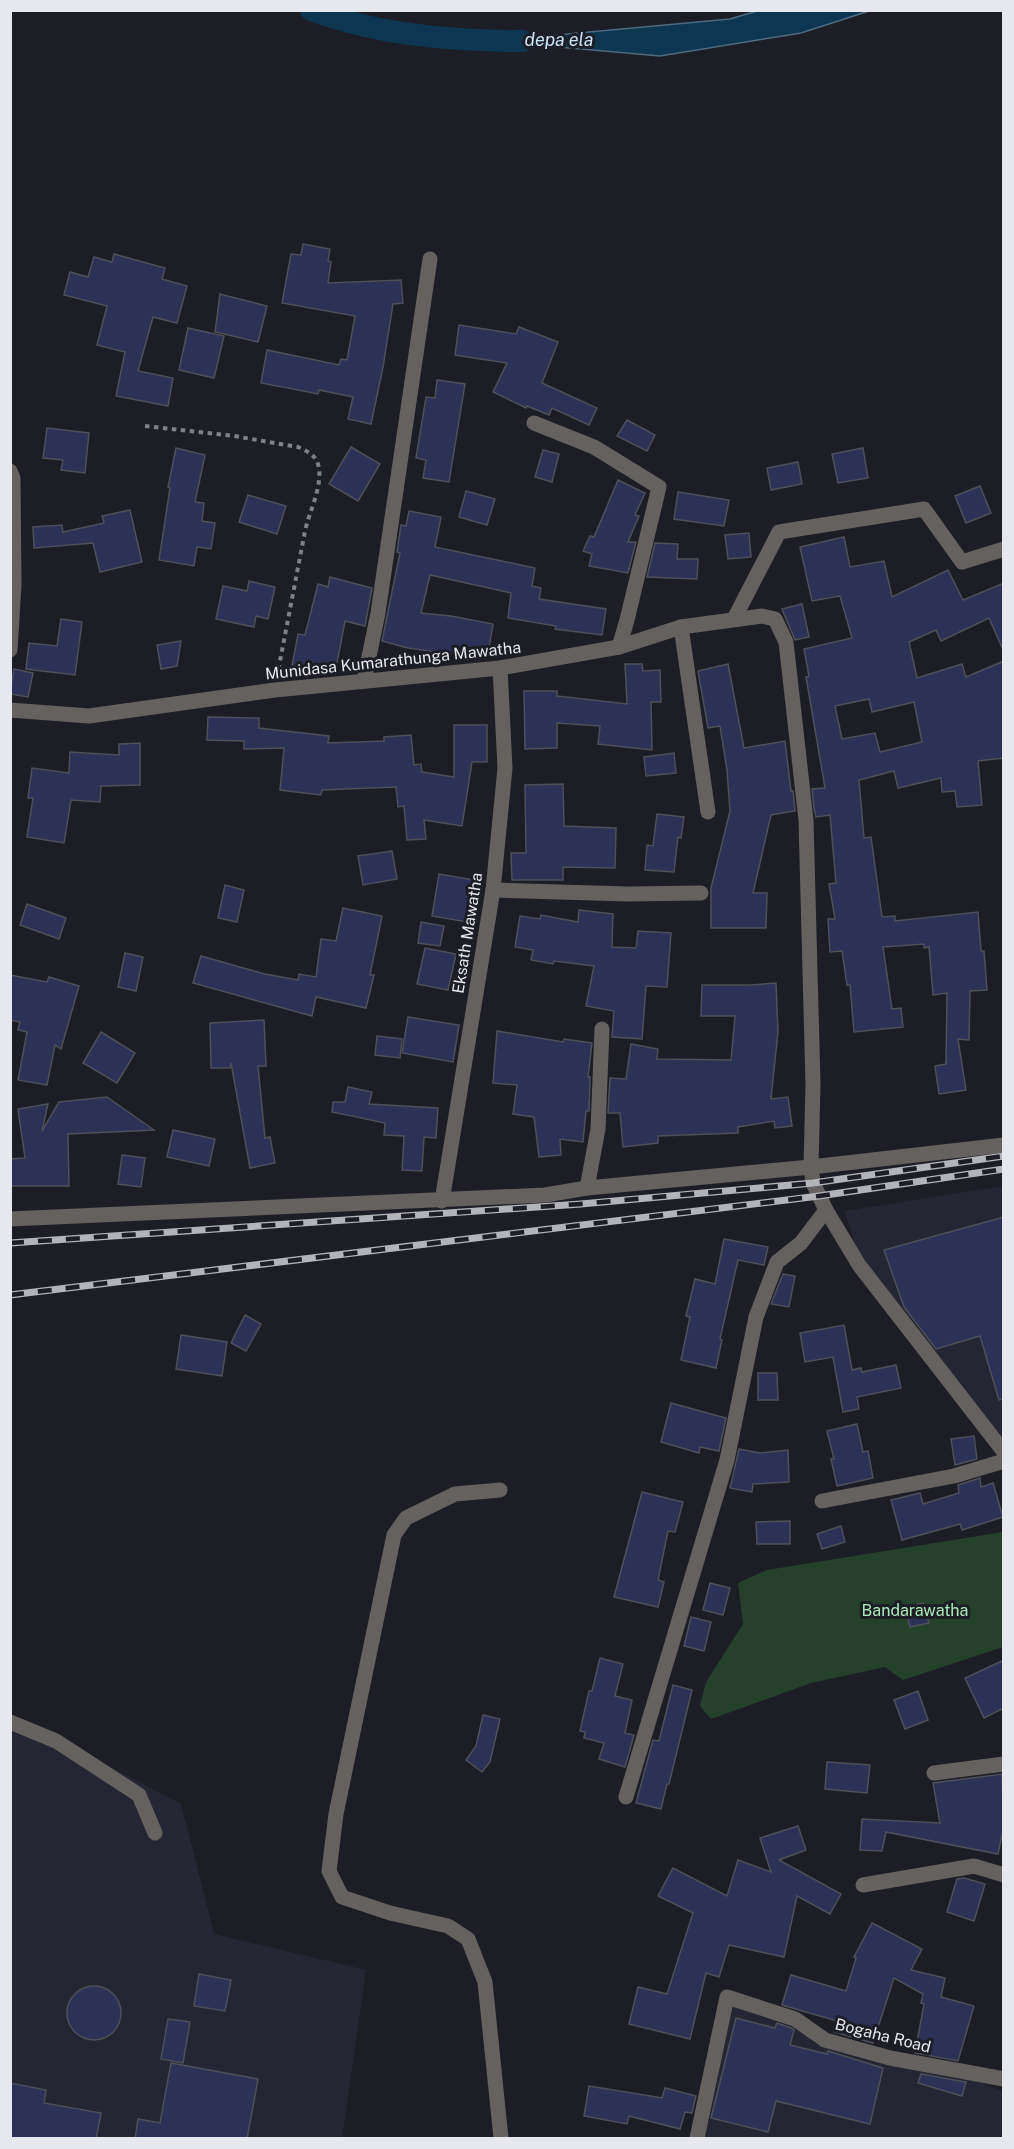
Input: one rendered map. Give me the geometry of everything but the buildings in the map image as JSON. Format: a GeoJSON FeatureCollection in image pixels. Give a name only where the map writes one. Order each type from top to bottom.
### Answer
{"type":"FeatureCollection","features":[{"type":"Feature","properties":{"kind":"street"},"geometry":{"type":"LineString","coordinates":[[364,681],[378,614],[430,260]]}},
{"type":"Feature","properties":{"kind":"street"},"geometry":{"type":"LineString","coordinates":[[534,423],[594,447],[658,487],[627,620],[618,648]]}},
{"type":"Feature","properties":{"kind":"street"},"geometry":{"type":"LineString","coordinates":[[10,471],[13,478],[14,585],[10,650]]}},
{"type":"Feature","properties":{"kind":"street"},"geometry":{"type":"LineString","coordinates":[[734,619],[780,532],[924,508],[962,562],[1004,549]]}},
{"type":"Feature","properties":{"kind":"street","name":"Munidasa Kumarathunga Mawatha"},"geometry":{"type":"LineString","coordinates":[[10,710],[89,716],[274,690],[500,668],[618,648],[681,627],[762,616],[775,618],[786,642],[806,820],[813,1084],[811,1167]]}},
{"type":"Feature","properties":{"kind":"street"},"geometry":{"type":"LineString","coordinates":[[681,627],[708,812]]}},
{"type":"Feature","properties":{"kind":"street","name":"Eksath Mawatha"},"geometry":{"type":"LineString","coordinates":[[442,1201],[493,890],[505,768],[500,668]]}},
{"type":"Feature","properties":{"kind":"street"},"geometry":{"type":"LineString","coordinates":[[493,890],[628,894],[701,893]]}},
{"type":"Feature","properties":{"kind":"street"},"geometry":{"type":"LineString","coordinates":[[587,1188],[598,1129],[602,1029]]}},
{"type":"Feature","properties":{"kind":"street"},"geometry":{"type":"LineString","coordinates":[[10,1219],[545,1195],[587,1188],[811,1167],[1004,1145]]}},
{"type":"Feature","properties":{"kind":"street"},"geometry":{"type":"LineString","coordinates":[[811,1167],[813,1183],[826,1210],[859,1265],[1004,1452]]}},
{"type":"Feature","properties":{"kind":"street"},"geometry":{"type":"LineString","coordinates":[[626,1797],[727,1461],[756,1317],[777,1262],[801,1243],[826,1210]]}},
{"type":"Feature","properties":{"kind":"street"},"geometry":{"type":"LineString","coordinates":[[822,1501],[954,1476],[1004,1461]]}},
{"type":"Feature","properties":{"kind":"street"},"geometry":{"type":"LineString","coordinates":[[500,1490],[455,1494],[406,1518],[394,1535],[336,1814],[329,1871],[342,1897],[447,1926],[468,1940],[485,1982],[501,2139]]}},
{"type":"Feature","properties":{"kind":"street"},"geometry":{"type":"LineString","coordinates":[[10,1722],[56,1741],[139,1795],[154,1833]]}},
{"type":"Feature","properties":{"kind":"street"},"geometry":{"type":"LineString","coordinates":[[934,1773],[1004,1764]]}},
{"type":"Feature","properties":{"kind":"street"},"geometry":{"type":"LineString","coordinates":[[862,1885],[974,1866],[1004,1875]]}},
{"type":"Feature","properties":{"kind":"street","name":"Bogaha Road"},"geometry":{"type":"LineString","coordinates":[[697,2139],[727,1997],[795,2019],[825,2040],[890,2058],[1004,2079]]}},
{"type":"Feature","properties":{"kind":"path"},"geometry":{"type":"LineString","coordinates":[[146,426],[234,436],[297,447],[307,451],[318,463],[317,487],[307,522],[274,690]]}},
{"type":"Feature","properties":{"kind":"shaded area"},"geometry":{"type":"Polygon","coordinates":[[[1003,1186],[1003,1440],[907,1324],[855,1245],[845,1211],[1003,1186]]]}},
{"type":"Feature","properties":{"kind":"shaded area"},"geometry":{"type":"Polygon","coordinates":[[[10,1714],[181,1804],[214,1934],[366,1970],[342,2138],[11,2138],[10,1714]]]}},
{"type":"Feature","properties":{"kind":"shaded area"},"geometry":{"type":"Polygon","coordinates":[[[733,2006],[792,2024],[816,2044],[930,2064],[1003,2091],[1003,2138],[702,2138],[733,2006]]]}},
{"type":"Feature","properties":{"kind":"green space","name":"Bandarawatha"},"geometry":{"type":"Polygon","coordinates":[[[1003,1532],[1003,1647],[903,1680],[885,1667],[811,1683],[711,1719],[700,1706],[706,1682],[743,1624],[738,1583],[767,1570],[1003,1532]]]}},
{"type":"Feature","properties":{"kind":"water"},"geometry":{"type":"Polygon","coordinates":[[[757,11],[869,11],[801,33],[660,56],[491,41],[730,19],[757,11]]]}},
{"type":"Feature","properties":{"kind":"waterway","name":"depa ela"},"geometry":{"type":"LineString","coordinates":[[311,10],[336,19],[415,35],[469,40],[522,41]]}},
{"type":"Feature","properties":{"kind":"railway"},"geometry":{"type":"LineString","coordinates":[[10,1243],[581,1204],[813,1183],[1004,1156]]}},
{"type":"Feature","properties":{"kind":"railway"},"geometry":{"type":"LineString","coordinates":[[10,1295],[819,1196],[1004,1169]]}}]}
